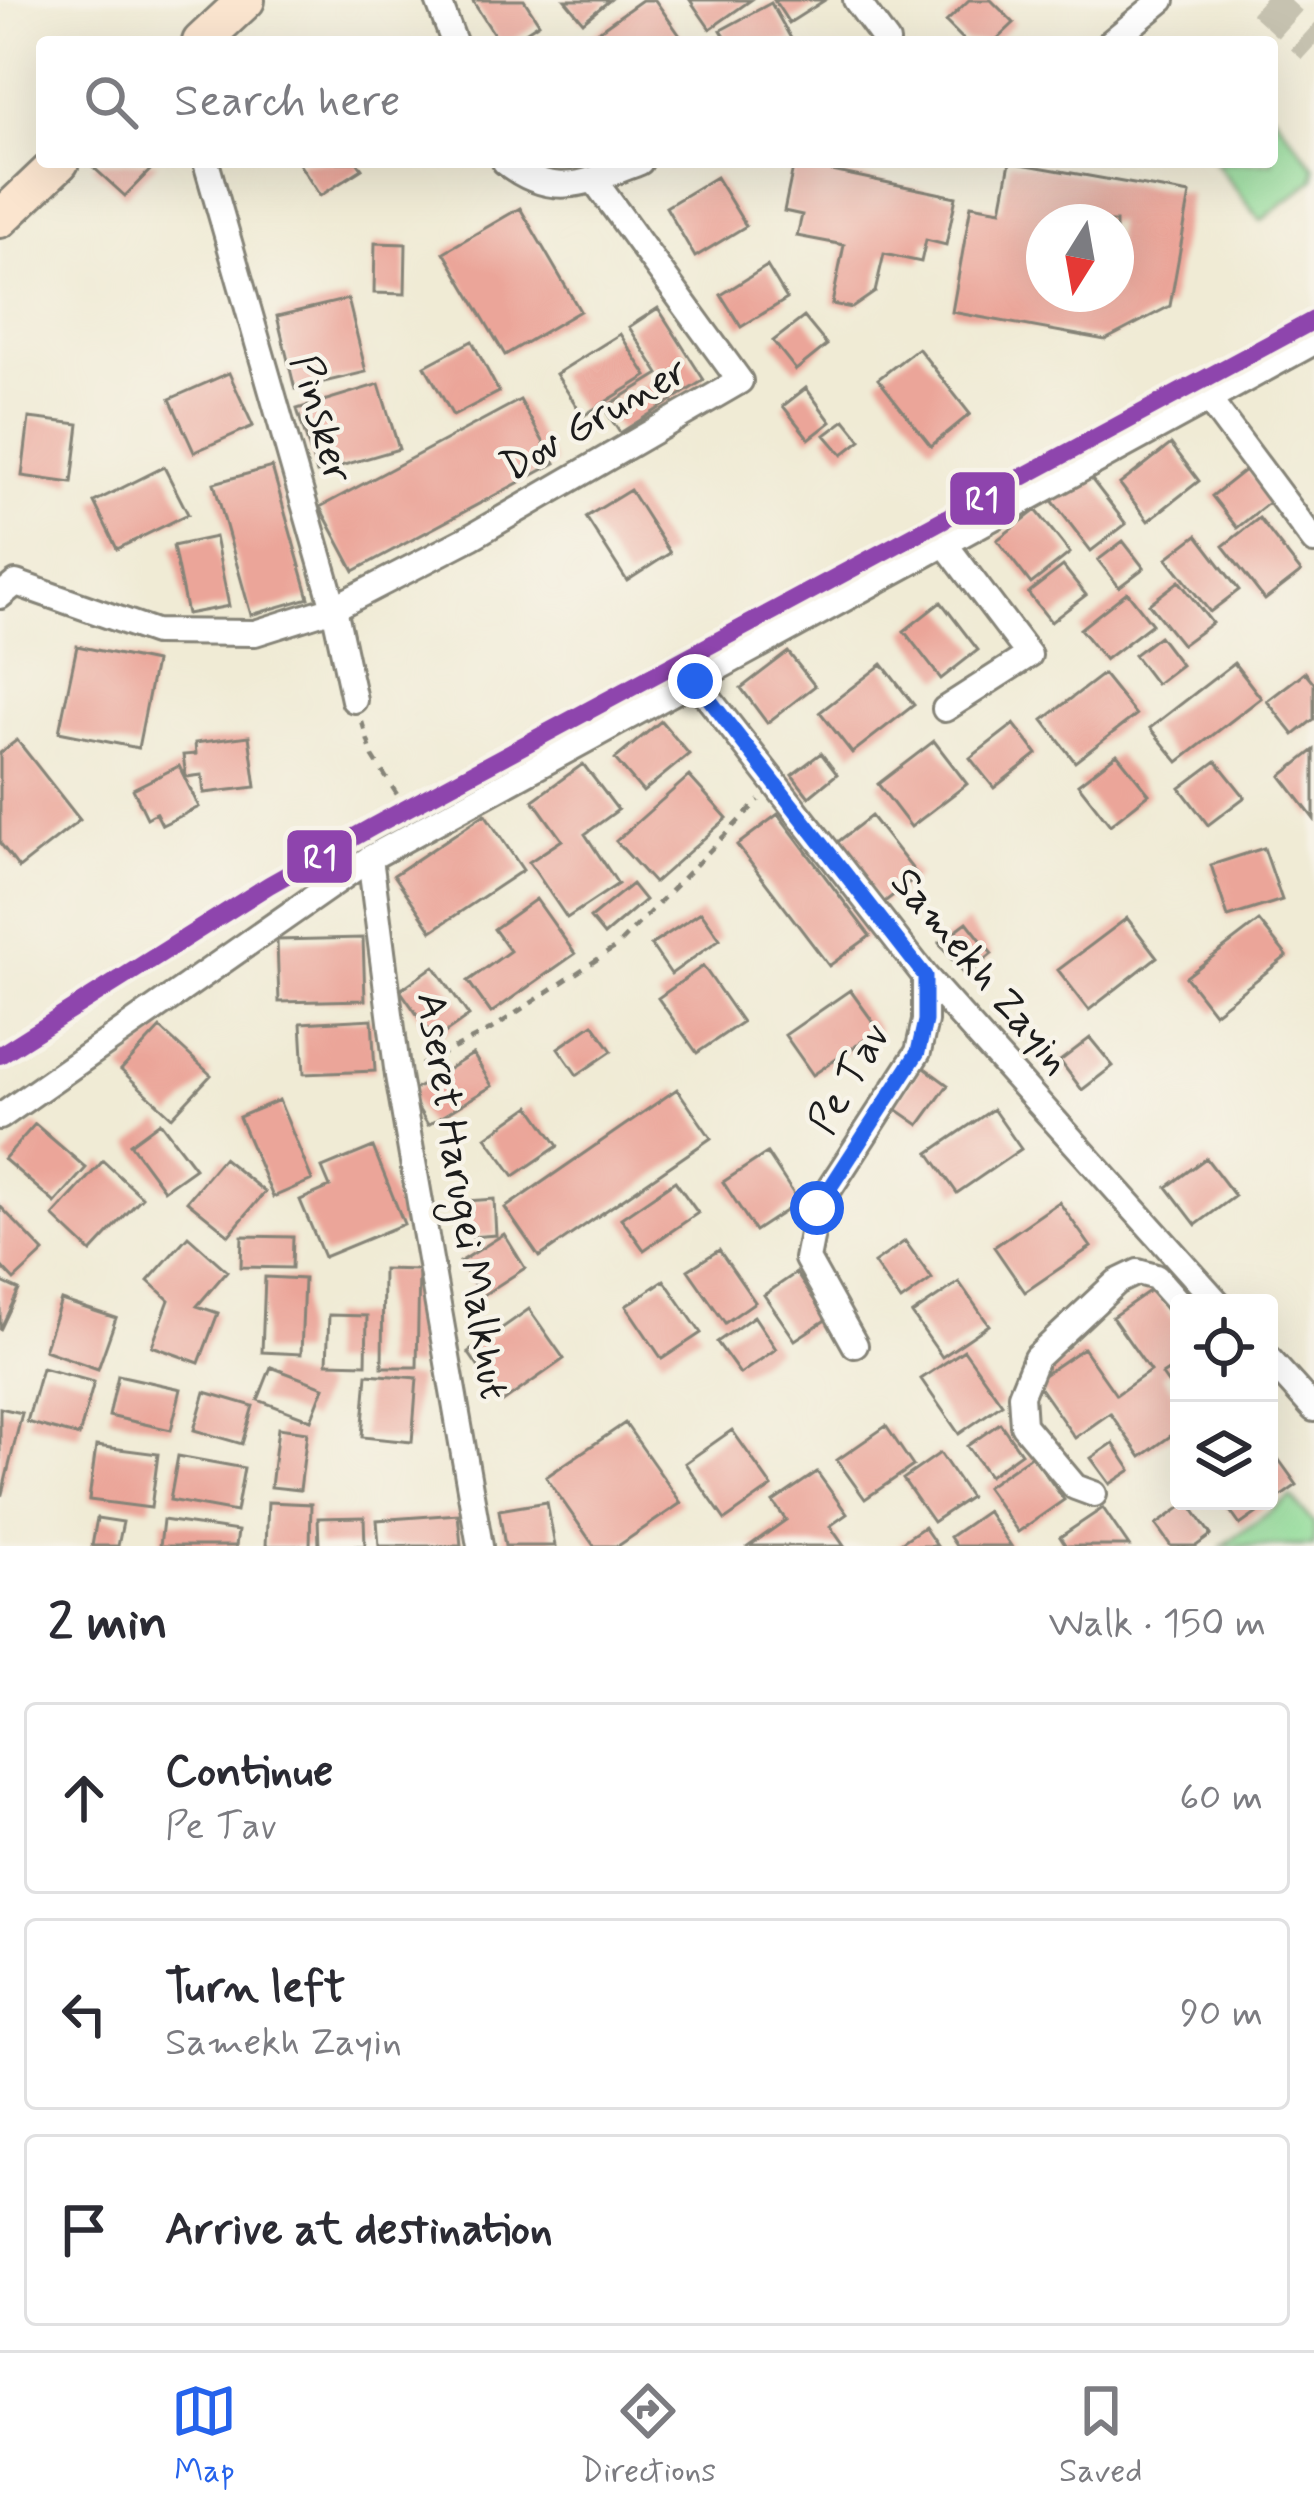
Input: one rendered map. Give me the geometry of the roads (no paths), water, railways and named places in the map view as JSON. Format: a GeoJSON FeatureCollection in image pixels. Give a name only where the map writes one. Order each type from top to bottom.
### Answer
{"type":"FeatureCollection","features":[{"type":"Feature","properties":{"kind":"street"},"geometry":{"type":"LineString","coordinates":[[208,36],[246,0]]}},
{"type":"Feature","properties":{"kind":"street"},"geometry":{"type":"LineString","coordinates":[[438,0],[452,36]]}},
{"type":"Feature","properties":{"kind":"street"},"geometry":{"type":"LineString","coordinates":[[856,0],[883,36]]}},
{"type":"Feature","properties":{"kind":"street"},"geometry":{"type":"LineString","coordinates":[[1118,36],[1162,0]]}},
{"type":"Feature","properties":{"kind":"street"},"geometry":{"type":"LineString","coordinates":[[0,219],[54,168]]}},
{"type":"Feature","properties":{"kind":"street","name":"Pinsker"},"geometry":{"type":"LineString","coordinates":[[208,168],[334,608],[354,700]]}},
{"type":"Feature","properties":{"kind":"street"},"geometry":{"type":"LineString","coordinates":[[514,168],[538,183],[561,188],[625,168]]}},
{"type":"Feature","properties":{"kind":"street","name":"Dov Gruner"},"geometry":{"type":"LineString","coordinates":[[334,608],[471,537],[740,381],[594,180]]}},
{"type":"Feature","properties":{"kind":"street"},"geometry":{"type":"LineString","coordinates":[[0,1118],[370,858],[1314,342]]}},
{"type":"Feature","properties":{"kind":"street"},"geometry":{"type":"LineString","coordinates":[[1208,400],[1314,542]]}},
{"type":"Feature","properties":{"kind":"street"},"geometry":{"type":"LineString","coordinates":[[945,544],[1029,655],[945,710]]}},
{"type":"Feature","properties":{"kind":"street"},"geometry":{"type":"LineString","coordinates":[[0,596],[16,583],[155,632],[255,633],[334,608]]}},
{"type":"Feature","properties":{"kind":"street","name":"Samekh Zayin"},"geometry":{"type":"LineString","coordinates":[[695,681],[925,976],[1210,1294]]}},
{"type":"Feature","properties":{"kind":"street","name":"Aseret Harugei Malkhut"},"geometry":{"type":"LineString","coordinates":[[370,858],[398,1076],[479,1546]]}},
{"type":"Feature","properties":{"kind":"street","name":"Pe Tav"},"geometry":{"type":"LineString","coordinates":[[855,1345],[807,1259],[817,1208],[918,1052],[925,1021],[925,976]]}},
{"type":"Feature","properties":{"kind":"street"},"geometry":{"type":"LineString","coordinates":[[1094,1494],[1075,1487],[1023,1425],[1022,1395],[1036,1358],[1117,1282],[1138,1272],[1156,1276],[1171,1294]]}},
{"type":"Feature","properties":{"kind":"street"},"geometry":{"type":"LineString","coordinates":[[1278,1369],[1314,1409]]}},
{"type":"Feature","properties":{"kind":"tunnel"},"geometry":{"type":"LineString","coordinates":[[1263,0],[1314,46]]}}]}
